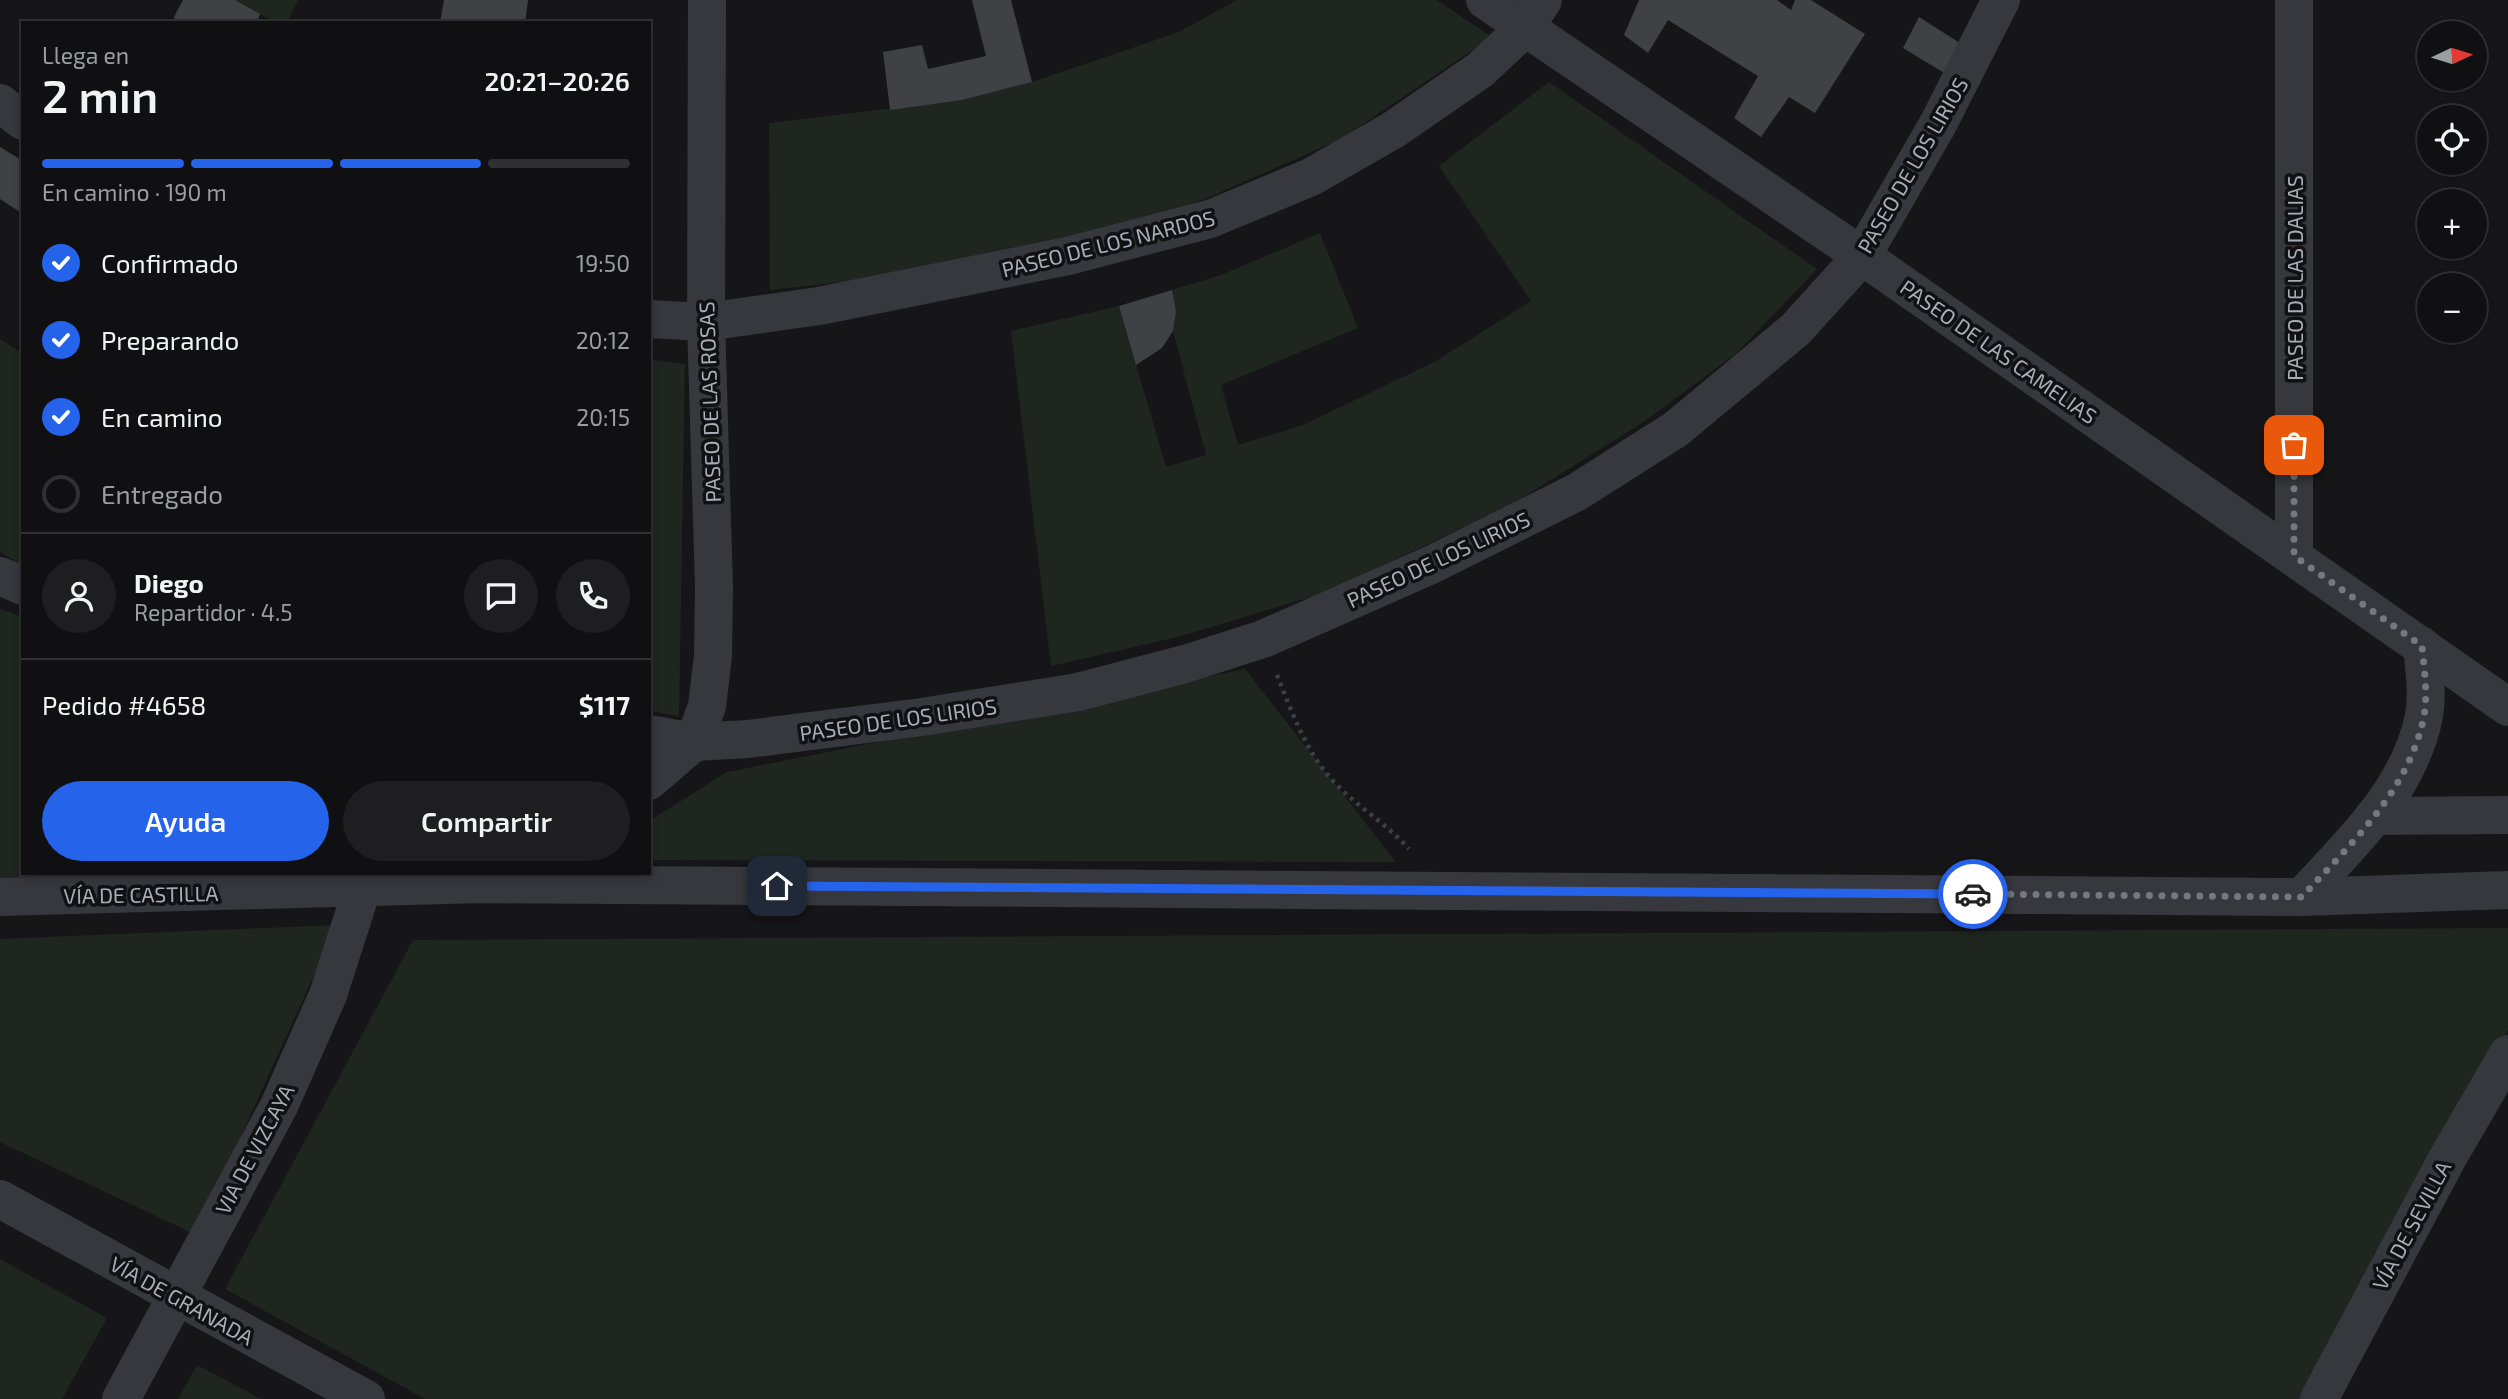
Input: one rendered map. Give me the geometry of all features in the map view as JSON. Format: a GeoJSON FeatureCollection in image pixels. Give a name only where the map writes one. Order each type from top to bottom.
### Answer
{"type":"FeatureCollection","features":[{"type":"Feature","properties":{"kind":"street","name":"PASEO DE LAS ROSAS"},"geometry":{"type":"LineString","coordinates":[[694,743],[707,706],[713,656],[714,587],[706,322],[707,0]]}},
{"type":"Feature","properties":{"kind":"street","name":"PASEO DE LAS CAMELIAS"},"geometry":{"type":"LineString","coordinates":[[1485,0],[1534,14],[1862,256],[2508,708]]}},
{"type":"Feature","properties":{"kind":"street","name":"PASEO DE LOS LIRIOS"},"geometry":{"type":"LineString","coordinates":[[651,734],[694,743],[896,721],[1078,692],[1185,664],[1263,639],[1433,564],[1588,485],[1676,429],[1795,330],[1862,256],[1938,124],[2001,0]]}},
{"type":"Feature","properties":{"kind":"street","name":"PASEO DE LAS DALIAS"},"geometry":{"type":"LineString","coordinates":[[2294,0],[2294,556]]}},
{"type":"Feature","properties":{"kind":"street","name":"PASEO DE LOS NARDOS"},"geometry":{"type":"LineString","coordinates":[[651,318],[706,322],[819,306],[1055,259],[1210,219],[1311,177],[1394,130],[1480,70],[1534,14]]}},
{"type":"Feature","properties":{"kind":"street"},"geometry":{"type":"LineString","coordinates":[[0,103],[21,119]]}},
{"type":"Feature","properties":{"kind":"street"},"geometry":{"type":"LineString","coordinates":[[0,576],[21,585]]}},
{"type":"Feature","properties":{"kind":"street"},"geometry":{"type":"LineString","coordinates":[[2302,897],[2397,786],[2416,746],[2424,713],[2422,646]]}},
{"type":"Feature","properties":{"kind":"street"},"geometry":{"type":"LineString","coordinates":[[651,779],[694,743]]}},
{"type":"Feature","properties":{"kind":"street"},"geometry":{"type":"LineString","coordinates":[[2374,816],[2508,815]]}},
{"type":"Feature","properties":{"kind":"street","name":"VÍA DE CASTILLA"},"geometry":{"type":"LineString","coordinates":[[0,897],[362,889],[490,879],[2302,897],[2508,890]]}},
{"type":"Feature","properties":{"kind":"street","name":"VIA DE VIZCAYA"},"geometry":{"type":"LineString","coordinates":[[121,1399],[279,1106],[328,995],[362,889]]}},
{"type":"Feature","properties":{"kind":"street","name":"VÍA DE SEVILLA"},"geometry":{"type":"LineString","coordinates":[[2319,1399],[2446,1159],[2508,1054]]}},
{"type":"Feature","properties":{"kind":"street","name":"VÍA DE GRANADA"},"geometry":{"type":"LineString","coordinates":[[0,1199],[366,1399]]}},
{"type":"Feature","properties":{"kind":"path"},"geometry":{"type":"LineString","coordinates":[[1263,639],[1299,729],[1319,762],[1338,787],[1402,841],[1443,889]]}},
{"type":"Feature","properties":{"kind":"shaded area"},"geometry":{"type":"Polygon","coordinates":[[[235,0],[298,0],[288,21],[272,21],[235,0]]]}},
{"type":"Feature","properties":{"kind":"shaded area"},"geometry":{"type":"Polygon","coordinates":[[[1237,0],[1437,0],[1492,37],[1341,139],[1173,213],[951,270],[770,290],[769,123],[962,100],[1032,82],[1179,32],[1237,0]]]}},
{"type":"Feature","properties":{"kind":"shaded area"},"geometry":{"type":"Polygon","coordinates":[[[1549,82],[1817,269],[1737,353],[1642,423],[1509,506],[1324,593],[1178,637],[1051,666],[1011,331],[1119,306],[1166,467],[1206,455],[1173,331],[1176,312],[1172,290],[1221,275],[1320,233],[1358,328],[1221,385],[1238,445],[1303,425],[1436,361],[1531,301],[1439,166],[1549,82]]]}},
{"type":"Feature","properties":{"kind":"shaded area"},"geometry":{"type":"Polygon","coordinates":[[[0,339],[21,353],[21,565],[0,552],[0,339]]]}},
{"type":"Feature","properties":{"kind":"shaded area"},"geometry":{"type":"Polygon","coordinates":[[[651,359],[685,364],[679,716],[651,711],[651,359]]]}},
{"type":"Feature","properties":{"kind":"shaded area"},"geometry":{"type":"Polygon","coordinates":[[[0,609],[21,616],[21,875],[229,875],[0,884],[0,609]]]}},
{"type":"Feature","properties":{"kind":"shaded area"},"geometry":{"type":"Polygon","coordinates":[[[1245,669],[1396,862],[651,860],[651,820],[727,772],[1245,669]]]}},
{"type":"Feature","properties":{"kind":"shaded area"},"geometry":{"type":"Polygon","coordinates":[[[337,925],[196,1235],[0,1142],[0,939],[337,925]]]}},
{"type":"Feature","properties":{"kind":"shaded area"},"geometry":{"type":"Polygon","coordinates":[[[2508,928],[2508,1030],[2312,1399],[425,1399],[225,1289],[413,940],[2508,928]]]}},
{"type":"Feature","properties":{"kind":"shaded area"},"geometry":{"type":"Polygon","coordinates":[[[0,1259],[107,1318],[62,1399],[0,1399],[0,1259]]]}},
{"type":"Feature","properties":{"kind":"shaded area"},"geometry":{"type":"Polygon","coordinates":[[[197,1365],[261,1399],[178,1399],[197,1365]]]}},
{"type":"Feature","properties":{"kind":"building"},"geometry":{"type":"Polygon","coordinates":[[[183,0],[235,0],[260,14],[258,21],[175,21],[174,17],[183,0]]]}},
{"type":"Feature","properties":{"kind":"building"},"geometry":{"type":"Polygon","coordinates":[[[444,0],[528,0],[525,21],[440,21],[444,0]]]}},
{"type":"Feature","properties":{"kind":"building"},"geometry":{"type":"Polygon","coordinates":[[[972,0],[1011,0],[1032,82],[962,100],[890,110],[883,52],[922,45],[928,69],[986,56],[972,0]]]}},
{"type":"Feature","properties":{"kind":"building"},"geometry":{"type":"Polygon","coordinates":[[[1639,0],[1777,0],[1791,10],[1795,0],[1811,0],[1865,34],[1815,113],[1789,97],[1761,137],[1734,118],[1758,76],[1668,20],[1648,53],[1624,35],[1639,0]]]}},
{"type":"Feature","properties":{"kind":"building"},"geometry":{"type":"Polygon","coordinates":[[[1919,17],[1963,45],[1946,74],[1903,48],[1919,17]]]}},
{"type":"Feature","properties":{"kind":"building"},"geometry":{"type":"Polygon","coordinates":[[[0,147],[21,160],[21,213],[0,199],[0,147]]]}},
{"type":"Feature","properties":{"kind":"building"},"geometry":{"type":"Polygon","coordinates":[[[1172,290],[1176,312],[1173,331],[1162,348],[1136,365],[1119,306],[1172,290]]]}},
{"type":"Feature","properties":{"kind":"way so far"},"geometry":{"type":"LineString","coordinates":[[1973,894],[2302,897],[2397,786],[2416,746],[2424,713],[2422,646],[2294,556],[2294,445]]}},
{"type":"Feature","properties":{"kind":"route"},"geometry":{"type":"LineString","coordinates":[[777,886],[1973,894]]}}]}
